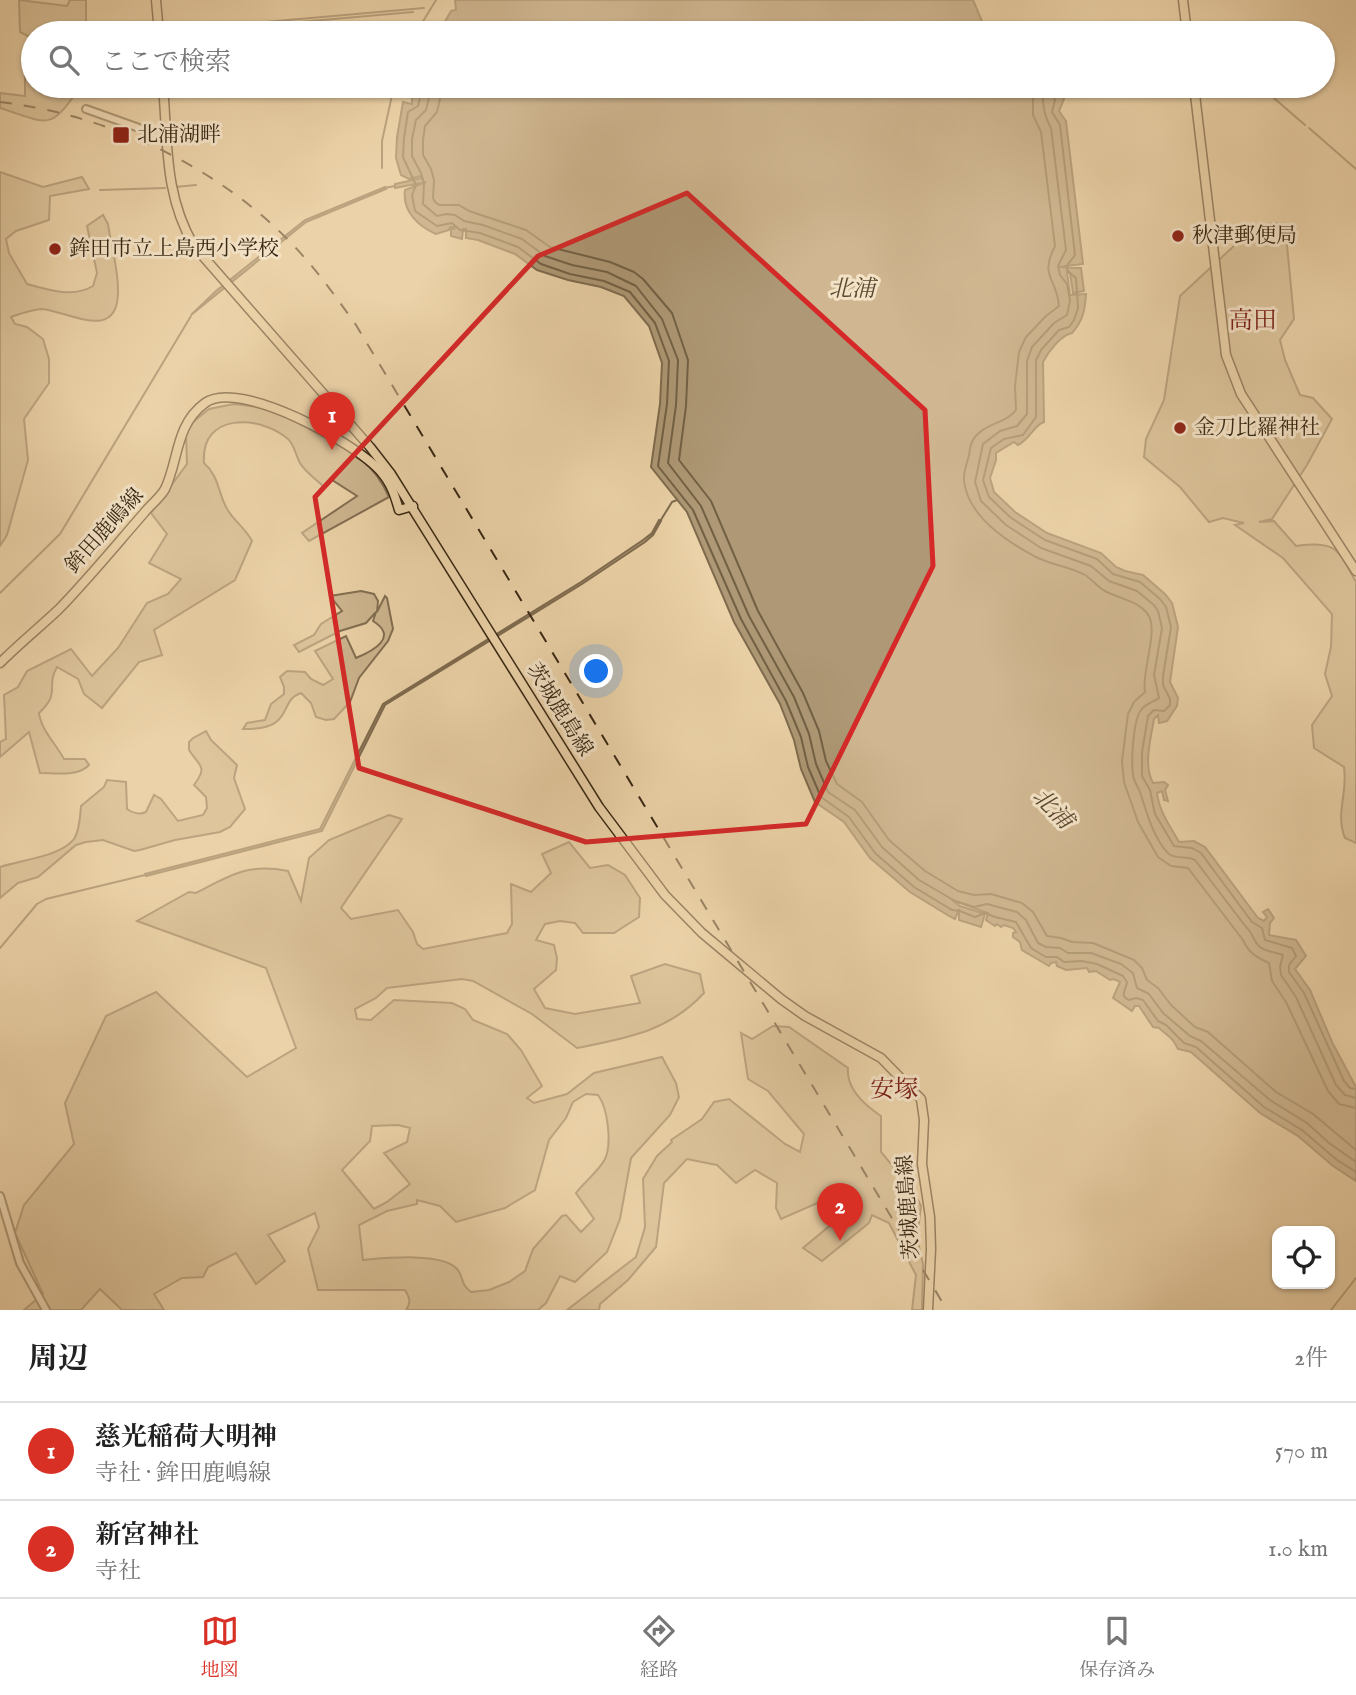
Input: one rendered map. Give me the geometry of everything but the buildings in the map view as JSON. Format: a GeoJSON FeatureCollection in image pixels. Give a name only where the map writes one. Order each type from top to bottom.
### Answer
{"type":"FeatureCollection","features":[{"type":"Feature","properties":{"kind":"main road"},"geometry":{"type":"LineString","coordinates":[[156,0],[158,21]]}},
{"type":"Feature","properties":{"kind":"main road"},"geometry":{"type":"LineString","coordinates":[[1183,0],[1186,21]]}},
{"type":"Feature","properties":{"kind":"main road","name":"茨城鹿島線"},"geometry":{"type":"LineString","coordinates":[[164,98],[170,185],[178,216],[194,246],[370,447],[413,506],[606,819],[677,909],[708,939],[805,1016],[881,1058],[921,1099],[924,1120],[922,1164],[930,1217],[928,1310]]}},
{"type":"Feature","properties":{"kind":"main road"},"geometry":{"type":"LineString","coordinates":[[1195,98],[1226,355],[1241,394],[1356,571]]}},
{"type":"Feature","properties":{"kind":"main road","name":"鉾田鹿嶋線"},"geometry":{"type":"LineString","coordinates":[[0,663],[61,606],[164,492],[181,435],[204,403],[221,398],[268,405],[324,430],[363,456],[386,478],[399,510],[413,506]]}},
{"type":"Feature","properties":{"kind":"street"},"geometry":{"type":"LineString","coordinates":[[86,109],[167,138]]}},
{"type":"Feature","properties":{"kind":"street"},"geometry":{"type":"LineString","coordinates":[[363,456],[370,447]]}},
{"type":"Feature","properties":{"kind":"street"},"geometry":{"type":"LineString","coordinates":[[0,1196],[20,1264],[46,1310]]}},
{"type":"Feature","properties":{"kind":"highlighted area"},"geometry":{"type":"Polygon","coordinates":[[[687,193],[925,410],[933,566],[806,824],[586,842],[359,768],[315,497],[538,256],[687,193]]]}},
{"type":"Feature","properties":{"kind":"shaded area"},"geometry":{"type":"Polygon","coordinates":[[[19,0],[67,6],[70,0],[86,0],[86,21],[21,21],[20,32],[19,0]]]}},
{"type":"Feature","properties":{"kind":"shaded area"},"geometry":{"type":"Polygon","coordinates":[[[0,93],[21,96],[21,98],[72,98],[54,117],[39,120],[0,108],[0,93]]]}},
{"type":"Feature","properties":{"kind":"shaded area"},"geometry":{"type":"Polygon","coordinates":[[[0,172],[43,187],[82,177],[89,189],[50,196],[49,220],[16,231],[6,239],[9,253],[27,284],[69,292],[93,286],[97,273],[87,226],[103,215],[108,224],[118,293],[116,308],[110,317],[101,320],[78,318],[42,309],[11,317],[15,324],[27,327],[43,339],[49,359],[49,383],[24,419],[28,460],[7,535],[0,546],[0,172]]]}},
{"type":"Feature","properties":{"kind":"shaded area"},"geometry":{"type":"Polygon","coordinates":[[[1272,223],[1285,224],[1294,319],[1280,340],[1285,360],[1300,395],[1313,398],[1332,419],[1307,465],[1272,519],[1259,522],[1274,521],[1296,546],[1320,545],[1334,549],[1356,582],[1356,843],[1345,838],[1342,829],[1344,767],[1314,748],[1312,725],[1332,696],[1325,674],[1331,647],[1332,614],[1283,558],[1235,525],[1244,523],[1223,518],[1209,522],[1180,487],[1144,457],[1146,439],[1164,400],[1180,296],[1250,231],[1272,223]]]}},
{"type":"Feature","properties":{"kind":"shaded area"},"geometry":{"type":"Polygon","coordinates":[[[234,404],[271,411],[344,448],[372,469],[389,497],[309,541],[302,533],[357,496],[332,480],[323,486],[302,466],[290,441],[276,431],[248,422],[221,427],[211,435],[205,447],[204,463],[215,479],[227,509],[252,541],[235,580],[154,630],[162,655],[139,662],[102,708],[84,694],[78,679],[57,667],[52,680],[52,694],[39,713],[40,719],[64,759],[85,759],[89,765],[84,769],[66,774],[40,773],[29,732],[0,757],[0,742],[6,739],[4,695],[18,687],[27,671],[71,649],[92,676],[118,648],[147,603],[168,594],[181,579],[149,563],[167,534],[151,513],[187,464],[186,434],[193,422],[209,409],[234,404]]]}},
{"type":"Feature","properties":{"kind":"shaded area"},"geometry":{"type":"Polygon","coordinates":[[[361,591],[374,594],[378,601],[377,612],[385,596],[387,598],[393,629],[388,641],[359,678],[350,702],[334,719],[326,720],[316,717],[311,703],[301,693],[289,702],[283,714],[271,725],[243,729],[247,723],[265,720],[271,704],[284,694],[280,677],[287,671],[305,672],[311,679],[323,685],[333,679],[315,651],[346,636],[356,658],[381,643],[384,633],[373,621],[376,612],[366,623],[340,631],[299,652],[294,645],[314,635],[321,624],[342,611],[330,596],[361,591]]]}},
{"type":"Feature","properties":{"kind":"shaded area"},"geometry":{"type":"Polygon","coordinates":[[[206,731],[211,740],[237,765],[234,778],[245,809],[230,827],[220,832],[134,851],[103,840],[76,845],[38,877],[18,883],[0,898],[0,867],[50,854],[68,845],[77,831],[81,806],[104,787],[107,780],[126,782],[127,809],[134,812],[146,812],[154,795],[161,799],[178,821],[203,815],[207,808],[206,797],[194,785],[201,774],[201,767],[189,750],[189,742],[206,731]]]}},
{"type":"Feature","properties":{"kind":"shaded area"},"geometry":{"type":"Polygon","coordinates":[[[389,815],[402,819],[341,908],[351,919],[398,910],[413,932],[417,944],[423,949],[507,933],[512,924],[511,884],[531,892],[551,873],[542,854],[569,842],[590,868],[608,865],[625,875],[640,898],[639,917],[614,933],[583,933],[575,923],[560,921],[545,924],[536,940],[554,945],[557,958],[556,970],[534,989],[545,1008],[575,1014],[640,1003],[631,976],[665,964],[700,974],[704,993],[676,1017],[645,1031],[577,1048],[532,1014],[473,981],[462,979],[387,988],[376,998],[355,1009],[357,1019],[371,1020],[394,1000],[452,1003],[465,1009],[473,1020],[507,1034],[521,1050],[542,1086],[527,1098],[534,1103],[567,1094],[594,1073],[662,1057],[676,1083],[679,1097],[670,1115],[631,1158],[620,1219],[607,1252],[575,1282],[560,1276],[546,1303],[538,1310],[406,1310],[409,1297],[405,1290],[318,1290],[308,1249],[319,1227],[315,1213],[268,1235],[285,1261],[256,1284],[236,1253],[208,1267],[203,1277],[182,1278],[154,1294],[164,1310],[122,1310],[100,1289],[81,1310],[24,1310],[43,1294],[15,1233],[24,1205],[74,1144],[65,1103],[106,1016],[156,992],[247,1077],[296,1048],[266,968],[137,921],[189,892],[196,893],[230,876],[250,870],[288,871],[301,901],[309,858],[329,840],[389,815]],[[586,1094],[573,1102],[566,1118],[549,1140],[535,1190],[505,1208],[456,1222],[440,1206],[417,1200],[417,1204],[387,1211],[359,1225],[363,1260],[413,1257],[439,1260],[457,1269],[471,1292],[489,1290],[509,1282],[525,1271],[533,1249],[562,1216],[566,1215],[581,1232],[594,1219],[576,1193],[605,1159],[608,1144],[606,1117],[601,1101],[598,1095],[586,1094]],[[398,1125],[372,1126],[370,1141],[342,1170],[374,1209],[410,1184],[384,1153],[407,1142],[410,1128],[398,1125]]]}},
{"type":"Feature","properties":{"kind":"shaded area"},"geometry":{"type":"Polygon","coordinates":[[[773,1026],[789,1027],[848,1068],[848,1076],[854,1090],[863,1102],[881,1116],[881,1152],[914,1192],[921,1206],[917,1238],[923,1264],[922,1310],[912,1310],[916,1275],[889,1223],[872,1215],[869,1223],[822,1261],[803,1248],[833,1223],[822,1201],[781,1219],[776,1208],[777,1183],[755,1170],[736,1183],[717,1165],[687,1159],[664,1183],[656,1247],[628,1280],[600,1304],[599,1310],[567,1310],[636,1257],[645,1227],[643,1179],[671,1140],[702,1119],[714,1102],[729,1099],[785,1144],[800,1152],[804,1134],[768,1091],[748,1079],[741,1033],[752,1039],[773,1026]]]}},
{"type":"Feature","properties":{"kind":"water"},"geometry":{"type":"Polygon","coordinates":[[[455,0],[973,0],[982,21],[445,21],[451,11],[456,10],[455,0]]]}},
{"type":"Feature","properties":{"kind":"water","name":"北浦"},"geometry":{"type":"Polygon","coordinates":[[[412,98],[1063,98],[1059,111],[1066,121],[1083,264],[1058,267],[1081,268],[1084,291],[1073,293],[1070,273],[1067,272],[1070,295],[1086,294],[1085,305],[1076,329],[1055,344],[1043,362],[1044,422],[1018,445],[1014,442],[996,453],[990,478],[994,492],[1015,512],[1047,533],[1101,553],[1116,567],[1143,575],[1172,603],[1178,627],[1170,682],[1178,698],[1177,706],[1167,721],[1159,723],[1158,715],[1154,719],[1149,751],[1150,776],[1153,783],[1164,782],[1168,785],[1165,790],[1168,801],[1164,800],[1162,791],[1157,793],[1158,800],[1179,842],[1194,841],[1205,847],[1258,918],[1264,921],[1267,917],[1263,912],[1268,909],[1274,918],[1270,923],[1269,935],[1296,940],[1306,956],[1295,969],[1310,990],[1332,1042],[1356,1087],[1356,1181],[1333,1166],[1298,1136],[1260,1113],[1191,1052],[1178,1049],[1159,1028],[1153,1027],[1139,1006],[1135,1006],[1132,1011],[1113,998],[1120,982],[1110,980],[1096,971],[1089,972],[1087,968],[1066,970],[1057,966],[1056,962],[1049,966],[1022,950],[1020,942],[1013,937],[1016,932],[1013,928],[997,924],[995,926],[986,920],[988,913],[952,900],[960,906],[985,914],[981,927],[959,920],[959,909],[955,919],[949,916],[910,892],[870,858],[844,822],[815,802],[780,704],[734,622],[687,512],[651,467],[660,404],[662,363],[649,326],[624,296],[537,270],[515,254],[466,238],[466,229],[463,229],[462,239],[451,236],[451,229],[455,227],[436,234],[417,222],[406,205],[405,190],[426,182],[395,188],[395,184],[422,178],[420,176],[409,179],[401,175],[396,158],[403,102],[412,104],[412,98]]]}},
{"type":"Feature","properties":{"kind":"water"},"geometry":{"type":"Polygon","coordinates":[[[385,187],[386,189],[306,222],[191,315],[216,291],[305,220],[385,187]]]}},
{"type":"Feature","properties":{"kind":"water"},"geometry":{"type":"Polygon","coordinates":[[[659,520],[661,521],[653,535],[645,542],[582,584],[385,705],[322,831],[146,876],[145,874],[320,829],[383,704],[581,582],[652,533],[659,520]]]}},
{"type":"Feature","properties":{"kind":"waterway"},"geometry":{"type":"LineString","coordinates":[[423,21],[436,0]]}},
{"type":"Feature","properties":{"kind":"waterway"},"geometry":{"type":"LineString","coordinates":[[278,21],[424,8]]}},
{"type":"Feature","properties":{"kind":"waterway"},"geometry":{"type":"LineString","coordinates":[[312,21],[413,12]]}},
{"type":"Feature","properties":{"kind":"waterway"},"geometry":{"type":"LineString","coordinates":[[382,168],[382,141],[391,98]]}},
{"type":"Feature","properties":{"kind":"waterway"},"geometry":{"type":"LineString","coordinates":[[1274,98],[1305,125]]}},
{"type":"Feature","properties":{"kind":"waterway"},"geometry":{"type":"LineString","coordinates":[[90,107],[141,125]]}},
{"type":"Feature","properties":{"kind":"waterway"},"geometry":{"type":"LineString","coordinates":[[1309,128],[1356,169]]}},
{"type":"Feature","properties":{"kind":"waterway"},"geometry":{"type":"LineString","coordinates":[[175,187],[196,185]]}},
{"type":"Feature","properties":{"kind":"waterway"},"geometry":{"type":"LineString","coordinates":[[384,188],[395,186]]}},
{"type":"Feature","properties":{"kind":"waterway"},"geometry":{"type":"LineString","coordinates":[[100,190],[165,188]]}},
{"type":"Feature","properties":{"kind":"waterway"},"geometry":{"type":"LineString","coordinates":[[0,593],[60,534],[191,316]]}},
{"type":"Feature","properties":{"kind":"waterway"},"geometry":{"type":"LineString","coordinates":[[659,523],[672,502],[677,500]]}},
{"type":"Feature","properties":{"kind":"waterway"},"geometry":{"type":"LineString","coordinates":[[0,948],[37,904],[46,899],[145,875]]}},
{"type":"Feature","properties":{"kind":"waterway"},"geometry":{"type":"LineString","coordinates":[[1331,1310],[1356,1278]]}},
{"type":"Feature","properties":{"kind":"railway"},"geometry":{"type":"LineString","coordinates":[[0,102],[41,109],[120,132],[196,168],[263,217],[318,273],[356,325],[947,1310]]}},
{"type":"Feature","properties":{"kind":"place","name":"北浦湖畔"},"geometry":{"type":"Point","coordinates":[121,135]}},
{"type":"Feature","properties":{"kind":"place","name":"秋津郵便局"},"geometry":{"type":"Point","coordinates":[1178,236]}},
{"type":"Feature","properties":{"kind":"place","name":"鉾田市立上島西小学校"},"geometry":{"type":"Point","coordinates":[55,249]}},
{"type":"Feature","properties":{"kind":"place","name":"金刀比羅神社"},"geometry":{"type":"Point","coordinates":[1180,428]}},
{"type":"Feature","properties":{"kind":"place","name":"慈光稲荷大明神"},"geometry":{"type":"Point","coordinates":[332,450]}},
{"type":"Feature","properties":{"kind":"place","name":"新宮神社"},"geometry":{"type":"Point","coordinates":[840,1241]}},
{"type":"Feature","properties":{"kind":"district","name":"高田"},"geometry":{"type":"Point","coordinates":[1253,321]}},
{"type":"Feature","properties":{"kind":"district","name":"安塚"},"geometry":{"type":"Point","coordinates":[894,1090]}}]}
